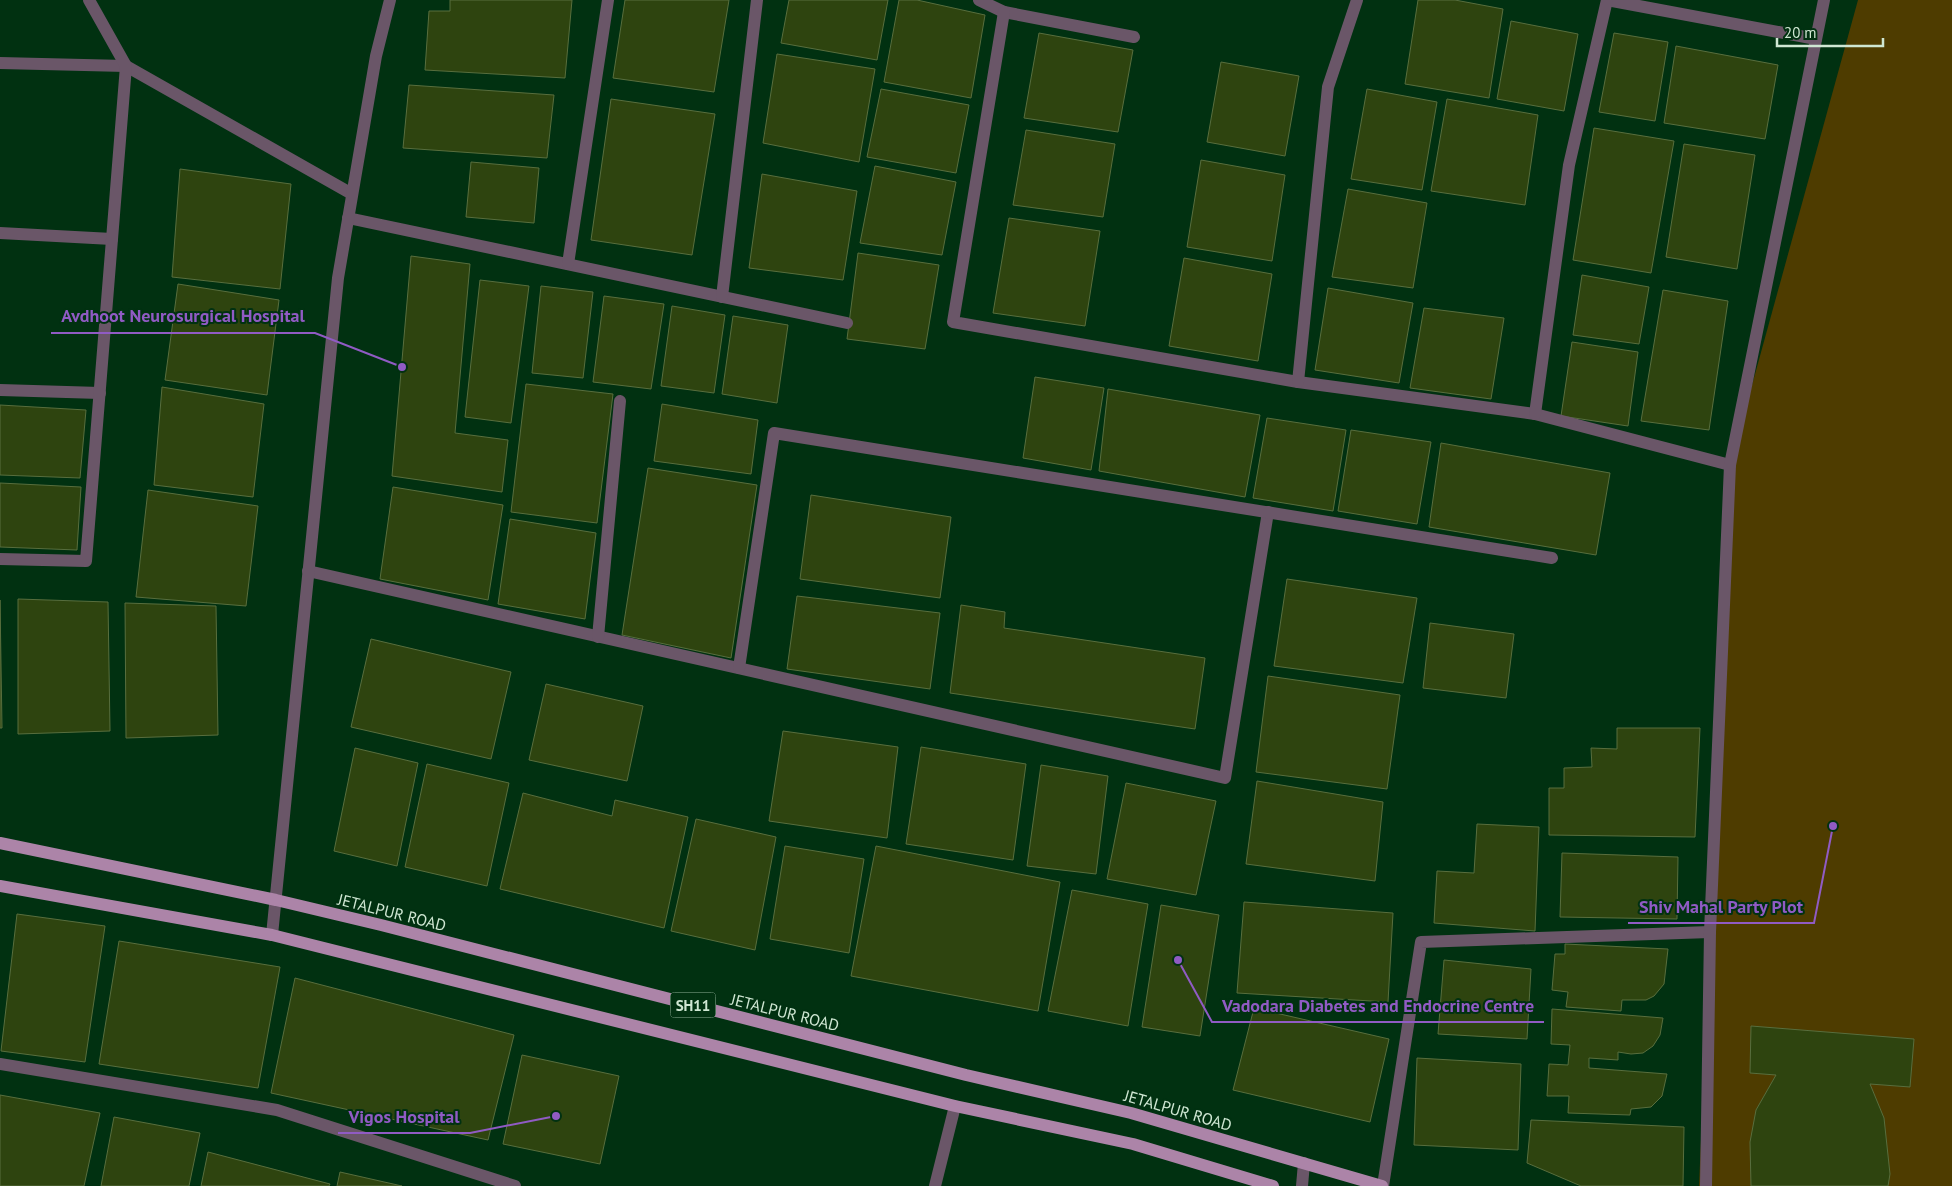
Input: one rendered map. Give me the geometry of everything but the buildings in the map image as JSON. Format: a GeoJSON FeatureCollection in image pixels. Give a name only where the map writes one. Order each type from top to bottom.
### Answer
{"type":"FeatureCollection","features":[{"type":"Feature","properties":{"kind":"main road","name":"JETALPUR ROAD"},"geometry":{"type":"LineString","coordinates":[[0,843],[276,900],[966,1075],[1131,1113],[1383,1186]]}},
{"type":"Feature","properties":{"kind":"main road","name":"SH11"},"geometry":{"type":"LineString","coordinates":[[0,886],[272,935],[955,1106],[1133,1144],[1273,1186]]}},
{"type":"Feature","properties":{"kind":"street"},"geometry":{"type":"LineString","coordinates":[[0,559],[86,561],[126,66],[90,0]]}},
{"type":"Feature","properties":{"kind":"street"},"geometry":{"type":"LineString","coordinates":[[272,935],[338,278],[376,56],[390,0]]}},
{"type":"Feature","properties":{"kind":"street"},"geometry":{"type":"LineString","coordinates":[[568,264],[608,0]]}},
{"type":"Feature","properties":{"kind":"street"},"geometry":{"type":"LineString","coordinates":[[722,297],[757,0]]}},
{"type":"Feature","properties":{"kind":"street"},"geometry":{"type":"LineString","coordinates":[[1298,382],[1328,87],[1358,0]]}},
{"type":"Feature","properties":{"kind":"street"},"geometry":{"type":"LineString","coordinates":[[1535,414],[1569,165],[1607,0],[1816,39]]}},
{"type":"Feature","properties":{"kind":"street"},"geometry":{"type":"LineString","coordinates":[[1706,1186],[1710,932],[1730,465],[1824,0]]}},
{"type":"Feature","properties":{"kind":"street"},"geometry":{"type":"LineString","coordinates":[[983,1],[1004,12],[1134,37]]}},
{"type":"Feature","properties":{"kind":"street"},"geometry":{"type":"LineString","coordinates":[[1004,12],[953,322],[1298,382],[1535,414],[1730,465]]}},
{"type":"Feature","properties":{"kind":"street"},"geometry":{"type":"LineString","coordinates":[[0,63],[126,66],[352,194]]}},
{"type":"Feature","properties":{"kind":"street"},"geometry":{"type":"LineString","coordinates":[[348,218],[847,324]]}},
{"type":"Feature","properties":{"kind":"street"},"geometry":{"type":"LineString","coordinates":[[0,233],[112,239]]}},
{"type":"Feature","properties":{"kind":"street"},"geometry":{"type":"LineString","coordinates":[[0,390],[100,393]]}},
{"type":"Feature","properties":{"kind":"street"},"geometry":{"type":"LineString","coordinates":[[598,637],[620,401]]}},
{"type":"Feature","properties":{"kind":"street"},"geometry":{"type":"LineString","coordinates":[[739,668],[774,433],[1552,558]]}},
{"type":"Feature","properties":{"kind":"street"},"geometry":{"type":"LineString","coordinates":[[308,571],[1225,778],[1268,512]]}},
{"type":"Feature","properties":{"kind":"street"},"geometry":{"type":"LineString","coordinates":[[1383,1186],[1421,942],[1710,932]]}},
{"type":"Feature","properties":{"kind":"street"},"geometry":{"type":"LineString","coordinates":[[0,1064],[277,1110],[515,1186]]}},
{"type":"Feature","properties":{"kind":"street"},"geometry":{"type":"LineString","coordinates":[[935,1186],[955,1106]]}},
{"type":"Feature","properties":{"kind":"street"},"geometry":{"type":"LineString","coordinates":[[1302,1186],[1304,1163]]}},
{"type":"Feature","properties":{"kind":"shaded area"},"geometry":{"type":"Polygon","coordinates":[[[1858,0],[1952,0],[1952,1186],[1699,1186],[1730,465],[1858,0]]]}},
{"type":"Feature","properties":{"kind":"place","name":"Avdhoot Neurosurgical Hospital"},"geometry":{"type":"Point","coordinates":[402,367]}},
{"type":"Feature","properties":{"kind":"place","name":"Shiv Mahal Party Plot"},"geometry":{"type":"Point","coordinates":[1833,826]}},
{"type":"Feature","properties":{"kind":"place","name":"Vadodara Diabetes and Endocrine Centre"},"geometry":{"type":"Point","coordinates":[1178,960]}},
{"type":"Feature","properties":{"kind":"place","name":"Vigos Hospital"},"geometry":{"type":"Point","coordinates":[556,1116]}}]}
